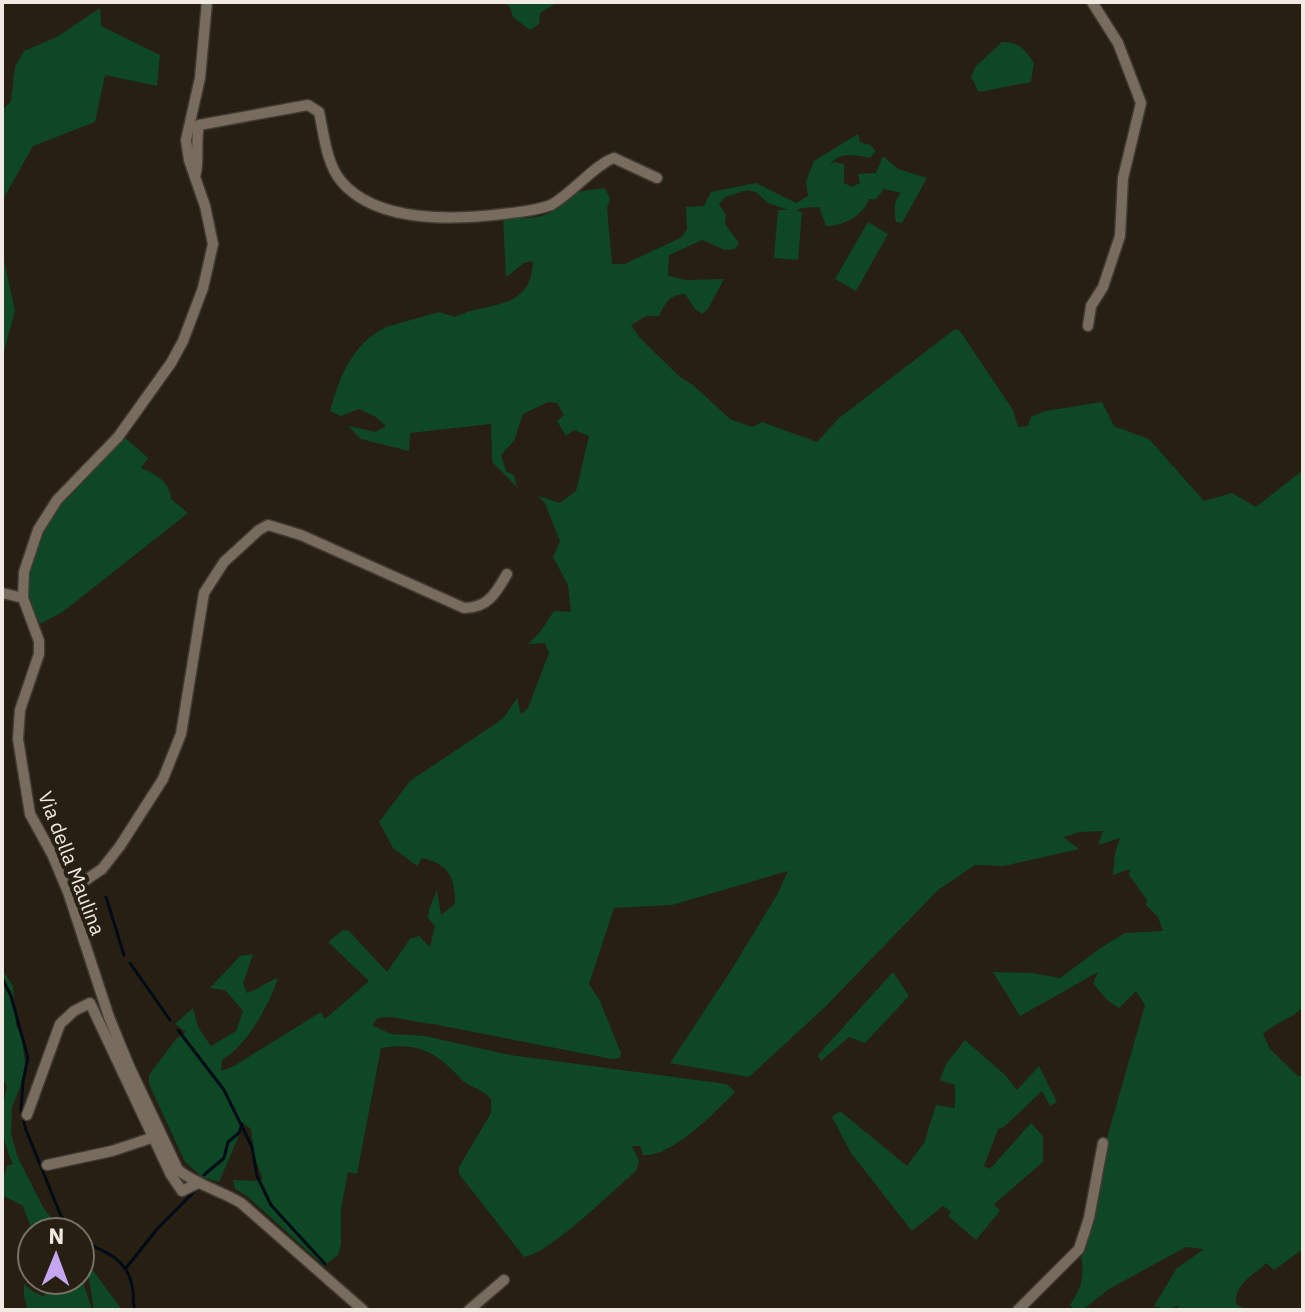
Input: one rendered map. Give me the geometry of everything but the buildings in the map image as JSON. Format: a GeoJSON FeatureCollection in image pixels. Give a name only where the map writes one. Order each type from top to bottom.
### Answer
{"type":"FeatureCollection","features":[{"type":"Feature","properties":{"kind":"street","name":"Via della Maulina"},"geometry":{"type":"LineString","coordinates":[[207,2],[200,78],[186,140],[213,244],[196,311],[171,363],[127,425],[57,500],[38,530],[24,572],[23,598],[39,641],[39,654],[19,720],[23,784],[30,814],[68,892],[109,1017],[157,1136],[178,1170],[196,1184],[221,1191],[241,1203],[363,1310]]}},
{"type":"Feature","properties":{"kind":"street"},"geometry":{"type":"LineString","coordinates":[[1088,326],[1091,306],[1103,287],[1120,236],[1123,178],[1141,103],[1118,43],[1092,2]]}},
{"type":"Feature","properties":{"kind":"street"},"geometry":{"type":"LineString","coordinates":[[195,177],[199,162],[196,140],[199,125],[308,105],[319,112],[328,153],[342,183],[366,200],[389,210],[463,219],[548,206],[583,183],[603,162],[614,158],[657,178]]}},
{"type":"Feature","properties":{"kind":"street"},"geometry":{"type":"LineString","coordinates":[[68,892],[102,869],[167,772],[181,734],[204,593],[224,562],[259,530],[268,525],[301,535],[464,608],[473,608],[490,600],[507,574]]}},
{"type":"Feature","properties":{"kind":"street"},"geometry":{"type":"LineString","coordinates":[[2,593],[23,598]]}},
{"type":"Feature","properties":{"kind":"street"},"geometry":{"type":"LineString","coordinates":[[27,1115],[60,1024],[74,1011],[90,1003],[157,1136],[112,1151],[47,1165]]}},
{"type":"Feature","properties":{"kind":"street"},"geometry":{"type":"LineString","coordinates":[[1018,1310],[1079,1249],[1089,1218],[1103,1143]]}},
{"type":"Feature","properties":{"kind":"street"},"geometry":{"type":"LineString","coordinates":[[469,1310],[504,1280]]}},
{"type":"Feature","properties":{"kind":"green space"},"geometry":{"type":"Polygon","coordinates":[[[504,2],[558,2],[540,13],[539,24],[530,30],[513,17],[510,7],[504,2]]]}},
{"type":"Feature","properties":{"kind":"green space"},"geometry":{"type":"Polygon","coordinates":[[[100,8],[101,26],[160,55],[157,86],[105,75],[95,122],[33,146],[2,201],[2,111],[11,101],[15,67],[24,51],[57,37],[100,8]]]}},
{"type":"Feature","properties":{"kind":"green space"},"geometry":{"type":"Polygon","coordinates":[[[1002,42],[1017,45],[1031,58],[1034,63],[1031,82],[979,92],[971,77],[975,67],[1002,42]]]}},
{"type":"Feature","properties":{"kind":"green space"},"geometry":{"type":"Polygon","coordinates":[[[858,134],[860,142],[876,151],[870,158],[848,155],[838,158],[830,165],[834,162],[844,164],[844,183],[852,187],[860,183],[858,174],[876,173],[883,156],[898,169],[927,178],[902,223],[896,222],[895,210],[901,193],[884,189],[876,199],[869,199],[852,219],[839,224],[826,226],[819,207],[801,208],[796,211],[802,212],[798,260],[774,258],[778,210],[788,210],[768,203],[756,192],[747,190],[725,197],[719,204],[726,215],[725,224],[739,243],[735,249],[725,250],[702,240],[669,255],[668,276],[687,280],[724,279],[708,309],[702,314],[685,294],[675,296],[659,316],[646,316],[631,325],[680,377],[730,419],[752,427],[762,422],[817,442],[839,418],[955,329],[960,331],[1013,410],[1018,427],[1028,426],[1031,417],[1045,411],[1102,402],[1114,426],[1149,439],[1204,501],[1232,493],[1256,507],[1303,470],[1303,1007],[1263,1034],[1270,1049],[1298,1076],[1303,1076],[1303,1249],[1274,1270],[1266,1263],[1245,1281],[1238,1291],[1236,1304],[1247,1310],[1182,1310],[1177,1306],[1167,1310],[1154,1306],[1177,1268],[1204,1249],[1186,1247],[1109,1289],[1085,1308],[1075,1310],[1070,1305],[1081,1282],[1081,1257],[1103,1152],[1145,1005],[1136,991],[1119,1008],[1107,1000],[1093,983],[1098,972],[1020,1016],[993,972],[1032,973],[1060,978],[1125,933],[1163,931],[1158,917],[1146,905],[1147,900],[1129,875],[1130,869],[1113,875],[1120,838],[1098,845],[1103,831],[1080,832],[1063,837],[1079,849],[1004,866],[975,865],[938,890],[825,1007],[749,1077],[670,1063],[730,972],[777,895],[788,871],[672,905],[614,908],[589,984],[600,1001],[621,1053],[620,1058],[612,1059],[399,1018],[378,1018],[372,1025],[391,1034],[425,1036],[510,1055],[719,1083],[728,1085],[735,1092],[692,1132],[666,1150],[643,1155],[640,1146],[632,1146],[639,1161],[636,1171],[582,1220],[536,1253],[524,1257],[459,1174],[459,1167],[491,1113],[491,1099],[425,1051],[405,1046],[381,1048],[357,1174],[348,1172],[341,1209],[341,1245],[338,1255],[324,1266],[247,1196],[235,1189],[233,1180],[263,1179],[255,1159],[251,1129],[244,1124],[219,1182],[202,1177],[185,1162],[149,1084],[149,1075],[176,1039],[186,1032],[175,1024],[193,1008],[198,1027],[211,1046],[236,1031],[243,1011],[225,990],[210,988],[240,956],[253,954],[243,984],[247,993],[278,978],[256,1024],[240,1045],[222,1060],[221,1071],[321,1012],[325,1019],[369,981],[328,942],[343,930],[349,931],[387,972],[410,939],[419,936],[430,947],[435,926],[428,918],[429,909],[437,890],[441,915],[455,904],[452,879],[439,864],[422,858],[417,866],[393,848],[379,822],[410,781],[498,722],[517,698],[521,714],[528,708],[549,653],[545,643],[528,644],[554,611],[571,612],[568,585],[553,557],[560,541],[545,503],[538,496],[560,503],[576,491],[589,436],[574,430],[566,436],[557,421],[564,415],[557,403],[548,402],[523,414],[514,441],[501,455],[506,471],[514,475],[517,487],[492,462],[491,424],[410,433],[409,451],[361,439],[348,426],[376,432],[386,426],[359,409],[341,416],[330,411],[343,374],[364,342],[386,327],[439,312],[455,317],[506,302],[525,289],[533,261],[524,263],[506,277],[503,217],[543,215],[575,192],[605,188],[610,199],[607,208],[612,264],[625,264],[682,237],[687,229],[686,207],[704,206],[711,192],[756,183],[796,203],[808,196],[806,181],[814,161],[858,134]]]}},
{"type":"Feature","properties":{"kind":"green space"},"geometry":{"type":"Polygon","coordinates":[[[868,222],[888,234],[856,291],[835,279],[868,222]]]}},
{"type":"Feature","properties":{"kind":"green space"},"geometry":{"type":"Polygon","coordinates":[[[2,251],[15,311],[2,359],[2,251]]]}},
{"type":"Feature","properties":{"kind":"green space"},"geometry":{"type":"Polygon","coordinates":[[[123,436],[148,458],[141,468],[161,479],[168,487],[171,499],[188,513],[64,611],[40,624],[27,589],[29,567],[37,545],[61,501],[123,436]]]}},
{"type":"Feature","properties":{"kind":"green space"},"geometry":{"type":"Polygon","coordinates":[[[2,969],[13,986],[16,1025],[22,1038],[26,1072],[12,1107],[11,1133],[18,1158],[49,1216],[27,1216],[23,1206],[4,1196],[3,1179],[7,1166],[13,1164],[2,1126],[7,1086],[2,1078],[2,969]]]}},
{"type":"Feature","properties":{"kind":"green space"},"geometry":{"type":"Polygon","coordinates":[[[893,972],[909,996],[865,1043],[849,1037],[821,1061],[818,1055],[893,972]]]}},
{"type":"Feature","properties":{"kind":"green space"},"geometry":{"type":"Polygon","coordinates":[[[965,1040],[1005,1075],[1017,1090],[1039,1066],[1057,1102],[1050,1106],[1042,1091],[1004,1127],[998,1129],[984,1166],[990,1169],[1031,1123],[1043,1136],[1043,1162],[994,1204],[1000,1211],[976,1240],[948,1216],[951,1212],[943,1206],[912,1231],[851,1153],[832,1117],[840,1111],[907,1166],[924,1143],[936,1105],[955,1108],[955,1085],[940,1080],[946,1064],[965,1040]]]}},
{"type":"Feature","properties":{"kind":"green space"},"geometry":{"type":"Polygon","coordinates":[[[96,1275],[122,1310],[94,1310],[92,1296],[96,1296],[96,1275]]]}},
{"type":"Feature","properties":{"kind":"green space"},"geometry":{"type":"Polygon","coordinates":[[[24,1296],[87,1296],[92,1310],[28,1310],[24,1296]]]}},
{"type":"Feature","properties":{"kind":"waterway"},"geometry":{"type":"LineString","coordinates":[[106,897],[124,955]]}},
{"type":"Feature","properties":{"kind":"waterway"},"geometry":{"type":"LineString","coordinates":[[130,963],[170,1020]]}},
{"type":"Feature","properties":{"kind":"waterway"},"geometry":{"type":"LineString","coordinates":[[2,978],[11,996],[28,1058],[21,1110],[61,1216]]}},
{"type":"Feature","properties":{"kind":"waterway"},"geometry":{"type":"LineString","coordinates":[[178,1030],[224,1090],[252,1147],[257,1176],[271,1205],[325,1264]]}},
{"type":"Feature","properties":{"kind":"waterway"},"geometry":{"type":"LineString","coordinates":[[204,1175],[224,1158],[228,1142],[239,1133],[242,1124]]}},
{"type":"Feature","properties":{"kind":"waterway"},"geometry":{"type":"LineString","coordinates":[[126,1268],[158,1228],[193,1193]]}},
{"type":"Feature","properties":{"kind":"waterway"},"geometry":{"type":"LineString","coordinates":[[96,1248],[115,1258],[127,1271],[135,1310]]}}]}
